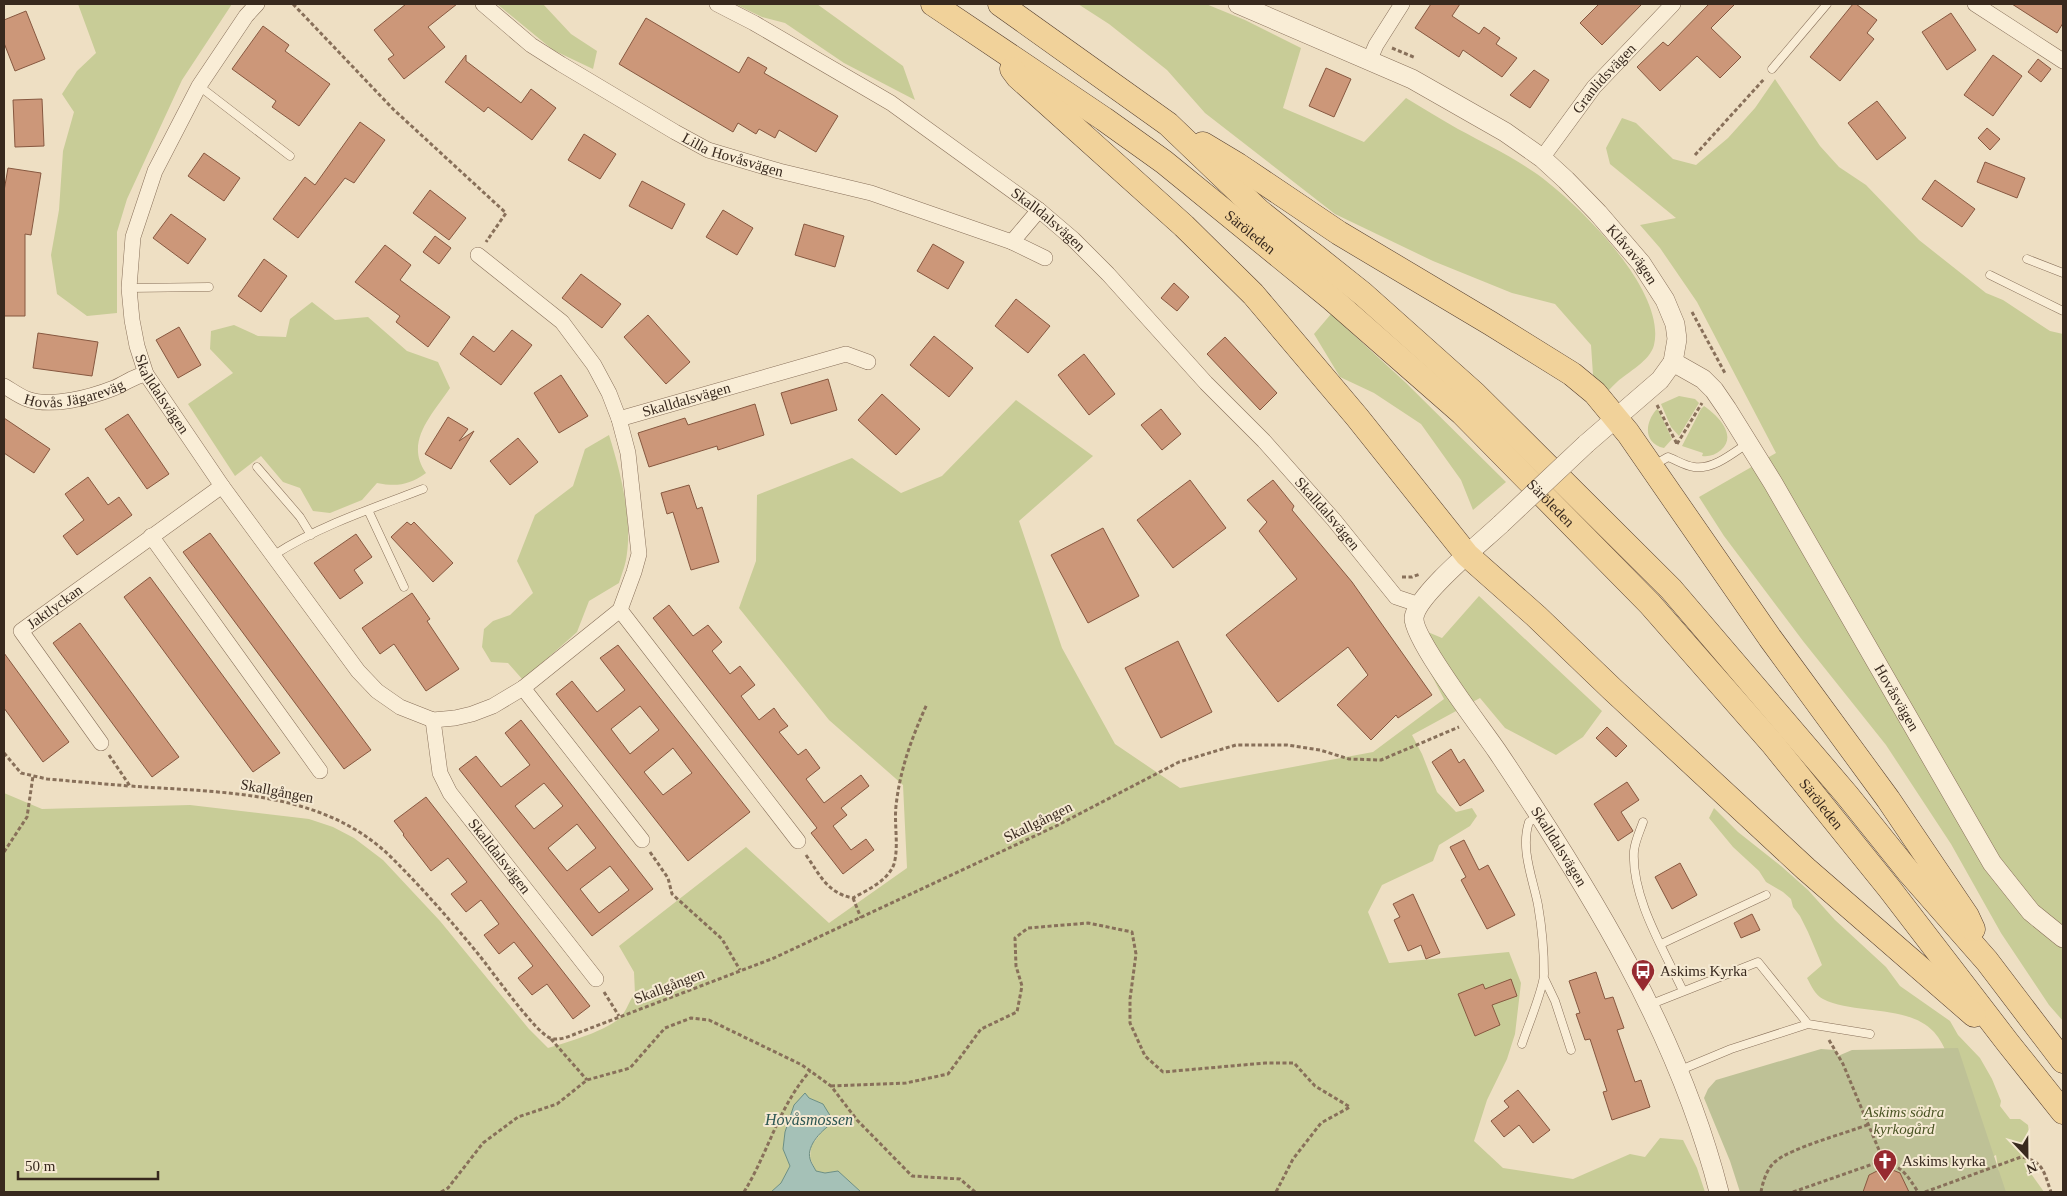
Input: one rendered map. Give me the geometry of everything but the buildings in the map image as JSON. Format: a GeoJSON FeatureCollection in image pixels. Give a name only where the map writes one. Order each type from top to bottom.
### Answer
{"type":"FeatureCollection","features":[{"type":"Feature","properties":{"kind":"main road","name":"Säröleden"},"geometry":{"type":"LineString","coordinates":[[933,4],[1164,162],[1325,293],[1462,413],[1643,598],[1772,743],[1889,888],[2063,1112]]}},
{"type":"Feature","properties":{"kind":"main road","name":"Säröleden"},"geometry":{"type":"LineString","coordinates":[[1000,4],[1168,124],[1259,211],[1363,294],[1475,394],[1671,589],[1848,795],[1908,871],[1987,961],[2063,1061]]}},
{"type":"Feature","properties":{"kind":"main road"},"geometry":{"type":"LineString","coordinates":[[996,46],[1018,77],[1184,226],[1253,294],[1358,417],[1468,555],[1536,616],[1806,869],[2008,1043]]}},
{"type":"Feature","properties":{"kind":"main road"},"geometry":{"type":"LineString","coordinates":[[1168,124],[1238,165],[1339,233],[1572,374],[1595,393],[1616,418],[1660,462],[1770,638],[1847,743],[1967,916],[1987,961]]}},
{"type":"Feature","properties":{"kind":"street","name":"Skalldalsvägen"},"geometry":{"type":"LineString","coordinates":[[257,4],[246,16],[199,86],[155,171],[142,206],[133,237],[129,288],[137,346],[146,374],[222,486],[358,671],[377,691],[400,707],[432,720],[472,714],[493,706],[523,688],[620,610],[639,554],[628,453],[619,420],[594,365],[562,322],[478,255]]}},
{"type":"Feature","properties":{"kind":"street","name":"Lilla Hovåsvägen"},"geometry":{"type":"LineString","coordinates":[[483,4],[532,46],[553,60],[708,150],[779,171],[871,193],[1012,242],[1044,258]]}},
{"type":"Feature","properties":{"kind":"street","name":"Skalldalsvägen"},"geometry":{"type":"LineString","coordinates":[[717,4],[754,23],[891,103],[1038,210],[1073,239],[1108,274],[1200,378],[1264,441],[1334,520],[1396,597],[1420,605],[1414,617],[1416,630],[1435,662],[1476,720],[1539,816],[1617,942],[1649,1005],[1678,1071],[1697,1119],[1719,1192]]}},
{"type":"Feature","properties":{"kind":"street","name":"Klåvavägen"},"geometry":{"type":"LineString","coordinates":[[1238,4],[1412,78],[1505,132],[1542,158],[1598,213],[1641,264],[1655,284],[1674,324],[1677,339],[1673,362],[1660,380],[1586,444],[1429,592],[1420,605]]}},
{"type":"Feature","properties":{"kind":"street"},"geometry":{"type":"LineString","coordinates":[[1369,60],[1376,45],[1402,4]]}},
{"type":"Feature","properties":{"kind":"street","name":"Granlidsvägen"},"geometry":{"type":"LineString","coordinates":[[1542,158],[1594,87],[1673,4]]}},
{"type":"Feature","properties":{"kind":"street"},"geometry":{"type":"LineString","coordinates":[[1975,4],[2063,61]]}},
{"type":"Feature","properties":{"kind":"street"},"geometry":{"type":"LineString","coordinates":[[1012,242],[1038,210]]}},
{"type":"Feature","properties":{"kind":"street","name":"Skalldalsvägen"},"geometry":{"type":"LineString","coordinates":[[619,420],[846,354],[868,362]]}},
{"type":"Feature","properties":{"kind":"street","name":"Hovåsvägen"},"geometry":{"type":"LineString","coordinates":[[1673,362],[1703,379],[1714,390],[1748,443],[1992,863],[2031,912],[2063,938]]}},
{"type":"Feature","properties":{"kind":"street","name":"Hovås Jägareväg"},"geometry":{"type":"LineString","coordinates":[[4,386],[28,400],[50,402],[82,398],[116,387],[135,376],[146,374]]}},
{"type":"Feature","properties":{"kind":"street","name":"Jaktlyckan"},"geometry":{"type":"LineString","coordinates":[[101,743],[21,631],[222,486]]}},
{"type":"Feature","properties":{"kind":"street"},"geometry":{"type":"LineString","coordinates":[[151,536],[320,771]]}},
{"type":"Feature","properties":{"kind":"street"},"geometry":{"type":"LineString","coordinates":[[620,610],[798,841]]}},
{"type":"Feature","properties":{"kind":"street"},"geometry":{"type":"LineString","coordinates":[[523,688],[642,840]]}},
{"type":"Feature","properties":{"kind":"street","name":"Skalldalsvägen"},"geometry":{"type":"LineString","coordinates":[[432,720],[440,773],[450,793],[596,979]]}},
{"type":"Feature","properties":{"kind":"lane"},"geometry":{"type":"LineString","coordinates":[[1772,69],[1827,4]]}},
{"type":"Feature","properties":{"kind":"lane"},"geometry":{"type":"LineString","coordinates":[[199,86],[290,156]]}},
{"type":"Feature","properties":{"kind":"lane"},"geometry":{"type":"LineString","coordinates":[[2027,259],[2063,273]]}},
{"type":"Feature","properties":{"kind":"lane"},"geometry":{"type":"LineString","coordinates":[[1990,275],[2063,311]]}},
{"type":"Feature","properties":{"kind":"lane"},"geometry":{"type":"LineString","coordinates":[[129,288],[208,287]]}},
{"type":"Feature","properties":{"kind":"lane"},"geometry":{"type":"LineString","coordinates":[[1660,462],[1697,468],[1708,466],[1748,443]]}},
{"type":"Feature","properties":{"kind":"lane"},"geometry":{"type":"LineString","coordinates":[[257,467],[300,517],[311,535]]}},
{"type":"Feature","properties":{"kind":"lane"},"geometry":{"type":"LineString","coordinates":[[274,555],[311,535],[422,488]]}},
{"type":"Feature","properties":{"kind":"lane"},"geometry":{"type":"LineString","coordinates":[[368,510],[404,587]]}},
{"type":"Feature","properties":{"kind":"lane"},"geometry":{"type":"LineString","coordinates":[[1522,1044],[1544,978],[1544,944],[1529,873],[1526,836],[1530,822],[1539,816]]}},
{"type":"Feature","properties":{"kind":"lane"},"geometry":{"type":"LineString","coordinates":[[1643,822],[1634,849],[1636,874],[1649,921],[1683,991]]}},
{"type":"Feature","properties":{"kind":"lane"},"geometry":{"type":"LineString","coordinates":[[1661,944],[1766,895]]}},
{"type":"Feature","properties":{"kind":"lane"},"geometry":{"type":"LineString","coordinates":[[1649,1005],[1758,962],[1808,1024]]}},
{"type":"Feature","properties":{"kind":"lane"},"geometry":{"type":"LineString","coordinates":[[1544,978],[1555,1001],[1572,1050]]}},
{"type":"Feature","properties":{"kind":"lane"},"geometry":{"type":"LineString","coordinates":[[1678,1071],[1731,1049],[1808,1024],[1870,1034]]}},
{"type":"Feature","properties":{"kind":"path"},"geometry":{"type":"LineString","coordinates":[[293,4],[392,109],[506,213],[478,255]]}},
{"type":"Feature","properties":{"kind":"path"},"geometry":{"type":"LineString","coordinates":[[1695,155],[1772,69]]}},
{"type":"Feature","properties":{"kind":"path"},"geometry":{"type":"LineString","coordinates":[[1660,462],[1683,436],[1701,405],[1714,390]]}},
{"type":"Feature","properties":{"kind":"path"},"geometry":{"type":"LineString","coordinates":[[1398,576],[1412,577],[1422,572]]}},
{"type":"Feature","properties":{"kind":"path"},"geometry":{"type":"LineString","coordinates":[[798,841],[824,882],[840,896],[853,898],[880,882],[893,865],[896,844],[895,808],[901,770],[912,737],[927,704]]}},
{"type":"Feature","properties":{"kind":"path","name":"Skallgången"},"geometry":{"type":"LineString","coordinates":[[4,753],[21,773],[47,780],[266,798],[320,811],[344,821],[372,840],[393,859],[478,954],[542,1032],[551,1038],[562,1038],[774,958],[1056,826],[1179,762],[1236,745],[1287,745],[1320,750],[1348,759],[1381,760],[1423,744],[1476,720]]}},
{"type":"Feature","properties":{"kind":"path"},"geometry":{"type":"LineString","coordinates":[[101,743],[130,786]]}},
{"type":"Feature","properties":{"kind":"path"},"geometry":{"type":"LineString","coordinates":[[4,852],[27,817],[33,776]]}},
{"type":"Feature","properties":{"kind":"path"},"geometry":{"type":"LineString","coordinates":[[642,840],[668,878],[672,894],[722,940],[740,970]]}},
{"type":"Feature","properties":{"kind":"path"},"geometry":{"type":"LineString","coordinates":[[853,898],[861,918]]}},
{"type":"Feature","properties":{"kind":"path"},"geometry":{"type":"LineString","coordinates":[[831,1086],[906,1083],[948,1074],[981,1029],[1017,1012],[1022,986],[1016,966],[1015,938],[1028,928],[1088,922],[1132,932],[1136,954],[1130,999],[1130,1023],[1145,1056],[1163,1072],[1265,1063],[1294,1063],[1315,1086],[1350,1106],[1321,1123],[1293,1159],[1276,1192]]}},
{"type":"Feature","properties":{"kind":"path","name":"Skallgången"},"geometry":{"type":"LineString","coordinates":[[596,979],[619,1016]]}},
{"type":"Feature","properties":{"kind":"path"},"geometry":{"type":"LineString","coordinates":[[441,1192],[448,1188],[483,1143],[518,1117],[557,1104],[587,1080],[630,1068],[665,1028],[691,1018],[709,1020],[725,1030],[810,1070],[831,1086],[857,1120],[912,1176],[960,1179],[975,1192]]}},
{"type":"Feature","properties":{"kind":"path"},"geometry":{"type":"LineString","coordinates":[[551,1038],[587,1080]]}},
{"type":"Feature","properties":{"kind":"path"},"geometry":{"type":"LineString","coordinates":[[1829,1039],[1843,1064],[1884,1162]]}},
{"type":"Feature","properties":{"kind":"path"},"geometry":{"type":"LineString","coordinates":[[744,1192],[756,1173],[776,1126],[810,1070]]}},
{"type":"Feature","properties":{"kind":"path"},"geometry":{"type":"LineString","coordinates":[[1761,1192],[1765,1177],[1776,1161],[1816,1143],[1867,1125]]}},
{"type":"Feature","properties":{"kind":"path"},"geometry":{"type":"LineString","coordinates":[[1926,1192],[2021,1157],[2033,1159],[2041,1166],[2051,1192]]}},
{"type":"Feature","properties":{"kind":"path"},"geometry":{"type":"LineString","coordinates":[[1793,1192],[1873,1164],[1884,1162],[1897,1166],[1918,1192]]}},
{"type":"Feature","properties":{"kind":"green space"},"geometry":{"type":"Polygon","coordinates":[[[78,4],[232,4],[182,80],[127,199],[117,232],[117,313],[87,316],[57,294],[51,255],[59,210],[63,151],[74,112],[62,94],[77,71],[96,53],[78,4]]]}},
{"type":"Feature","properties":{"kind":"green space"},"geometry":{"type":"Polygon","coordinates":[[[497,4],[543,4],[571,34],[597,51],[593,69],[553,50],[497,4]]]}},
{"type":"Feature","properties":{"kind":"green space"},"geometry":{"type":"Polygon","coordinates":[[[735,4],[817,4],[903,66],[915,100],[844,63],[785,23],[762,17],[735,4]]]}},
{"type":"Feature","properties":{"kind":"green space"},"geometry":{"type":"Polygon","coordinates":[[[1078,4],[1206,4],[1245,20],[1301,48],[1283,108],[1364,142],[1406,98],[1515,160],[1552,186],[1594,225],[1633,274],[1647,299],[1654,323],[1654,345],[1652,351],[1599,401],[1593,375],[1591,345],[1555,304],[1512,293],[1433,261],[1335,214],[1205,113],[1167,70],[1109,24],[1078,4]]]}},
{"type":"Feature","properties":{"kind":"green space"},"geometry":{"type":"Polygon","coordinates":[[[1775,79],[1820,146],[1839,167],[1866,185],[1919,240],[1986,293],[2003,300],[2050,331],[2063,334],[2063,1021],[2049,1005],[2001,933],[1951,844],[1886,745],[1803,641],[1724,536],[1699,497],[1776,453],[1697,302],[1660,248],[1640,225],[1676,218],[1610,164],[1606,148],[1622,118],[1636,123],[1673,159],[1696,165],[1728,138],[1755,108],[1775,79]]]}},
{"type":"Feature","properties":{"kind":"green space"},"geometry":{"type":"Polygon","coordinates":[[[312,302],[335,320],[368,317],[407,351],[438,362],[450,388],[423,429],[419,440],[420,462],[426,473],[403,484],[377,483],[362,500],[330,513],[313,511],[300,488],[283,482],[261,456],[235,476],[188,404],[233,373],[210,349],[211,331],[234,325],[258,336],[286,337],[290,319],[312,302]]]}},
{"type":"Feature","properties":{"kind":"green space"},"geometry":{"type":"Polygon","coordinates":[[[1331,314],[1405,382],[1506,482],[1473,510],[1461,480],[1421,424],[1374,393],[1340,377],[1314,334],[1331,314]]]}},
{"type":"Feature","properties":{"kind":"green space"},"geometry":{"type":"Polygon","coordinates":[[[1679,396],[1695,399],[1699,403],[1679,436],[1671,427],[1661,404],[1679,396]]]}},
{"type":"Feature","properties":{"kind":"green space"},"geometry":{"type":"Polygon","coordinates":[[[1016,400],[1093,456],[1019,521],[1062,648],[1115,744],[1180,788],[1373,752],[1444,699],[1404,622],[1442,638],[1479,596],[1602,711],[1583,737],[1556,755],[1505,728],[1480,698],[1412,735],[1422,754],[1437,792],[1456,812],[1472,808],[1477,816],[1470,826],[1439,845],[1433,861],[1382,885],[1368,912],[1389,963],[1509,952],[1521,983],[1515,1034],[1507,1059],[1487,1100],[1474,1141],[1503,1168],[1573,1179],[1630,1154],[1645,1157],[1660,1138],[1683,1140],[1697,1168],[1705,1192],[861,1192],[838,1171],[825,1173],[816,1171],[810,1158],[811,1146],[824,1129],[823,1104],[809,1098],[794,1105],[785,1132],[783,1149],[790,1166],[781,1183],[771,1192],[4,1192],[4,793],[42,809],[190,805],[309,819],[333,827],[354,838],[383,860],[440,921],[529,1029],[548,1048],[588,1035],[618,1020],[635,994],[634,972],[619,946],[746,847],[829,923],[907,868],[903,785],[829,720],[739,608],[756,561],[757,495],[852,458],[901,493],[942,476],[1016,400]]]}},
{"type":"Feature","properties":{"kind":"green space"},"geometry":{"type":"Polygon","coordinates":[[[1704,406],[1720,420],[1727,432],[1726,444],[1721,450],[1707,456],[1702,456],[1703,453],[1682,446],[1704,406]]]}},
{"type":"Feature","properties":{"kind":"green space"},"geometry":{"type":"Polygon","coordinates":[[[1658,409],[1672,439],[1664,448],[1652,442],[1648,432],[1652,415],[1658,409]]]}},
{"type":"Feature","properties":{"kind":"green space"},"geometry":{"type":"Polygon","coordinates":[[[609,435],[621,478],[628,524],[625,565],[619,583],[589,601],[577,632],[523,680],[508,663],[491,662],[482,647],[484,629],[493,621],[510,615],[533,593],[517,561],[535,515],[573,486],[585,449],[609,435]]]}},
{"type":"Feature","properties":{"kind":"green space"},"geometry":{"type":"Polygon","coordinates":[[[1714,808],[1738,832],[1808,890],[1835,920],[1886,967],[1900,986],[1950,1021],[1958,1035],[1980,1058],[1992,1079],[2001,1101],[2000,1106],[2010,1119],[2020,1119],[2028,1125],[2025,1153],[2026,1164],[2044,1192],[2005,1192],[1999,1174],[1996,1155],[1974,1166],[1955,1076],[1942,1044],[1934,1032],[1923,1023],[1910,1017],[1896,1013],[1836,1004],[1823,999],[1815,992],[1807,978],[1822,965],[1800,916],[1793,907],[1791,899],[1766,882],[1759,871],[1733,847],[1709,818],[1714,808]]]}},
{"type":"Feature","properties":{"kind":"green space","name":"Askims södra kyrkogård"},"geometry":{"type":"Polygon","coordinates":[[[1958,1048],[2006,1192],[1740,1192],[1730,1161],[1704,1098],[1708,1089],[1716,1080],[1821,1049],[1835,1050],[1838,1056],[1852,1050],[1958,1048]]]}},
{"type":"Feature","properties":{"kind":"water","name":"Hovåsmossen"},"geometry":{"type":"Polygon","coordinates":[[[805,1093],[809,1098],[823,1104],[834,1122],[813,1143],[809,1154],[812,1164],[816,1171],[825,1173],[838,1171],[861,1192],[771,1192],[781,1183],[790,1166],[783,1149],[785,1132],[794,1105],[805,1093]]]}},
{"type":"Feature","properties":{"kind":"place","name":"Askims Kyrka"},"geometry":{"type":"Point","coordinates":[1643,992]}},
{"type":"Feature","properties":{"kind":"place","name":"Askims kyrka"},"geometry":{"type":"Point","coordinates":[1885,1182]}}]}
